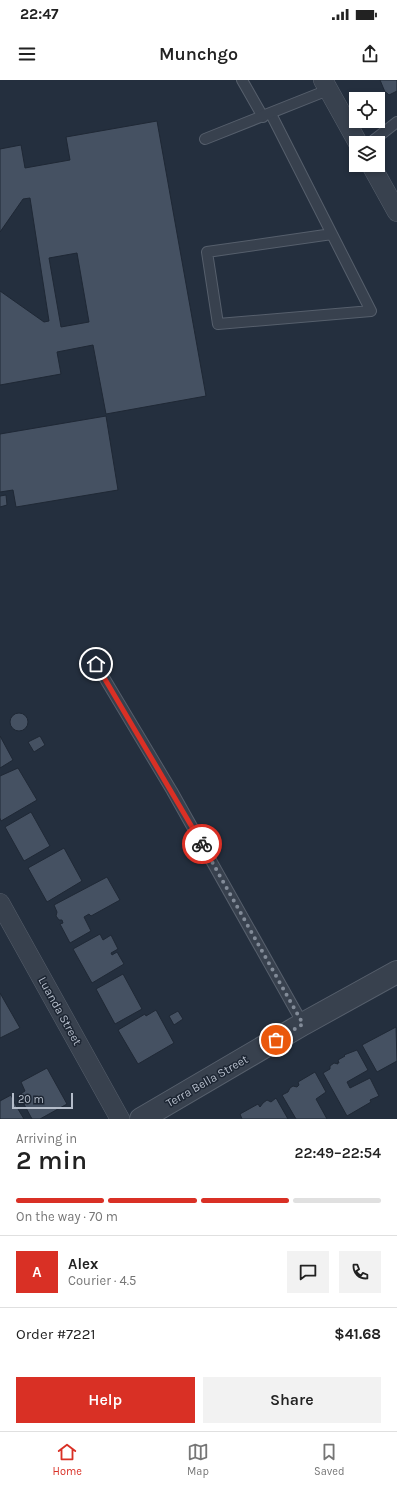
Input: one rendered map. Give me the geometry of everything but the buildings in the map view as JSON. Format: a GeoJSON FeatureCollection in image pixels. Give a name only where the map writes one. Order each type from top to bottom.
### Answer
{"type":"FeatureCollection","features":[{"type":"Feature","properties":{"kind":"street"},"geometry":{"type":"LineString","coordinates":[[326,85],[354,136]]}},
{"type":"Feature","properties":{"kind":"street"},"geometry":{"type":"LineString","coordinates":[[375,172],[397,212]]}},
{"type":"Feature","properties":{"kind":"street","name":"Luanda Street"},"geometry":{"type":"LineString","coordinates":[[0,903],[120,1119]]}},
{"type":"Feature","properties":{"kind":"street","name":"Terra Bella Street"},"geometry":{"type":"LineString","coordinates":[[142,1119],[303,1024],[397,972]]}},
{"type":"Feature","properties":{"kind":"lane"},"geometry":{"type":"LineString","coordinates":[[242,80],[267,116],[332,234],[370,311],[218,324],[207,252],[332,234]]}},
{"type":"Feature","properties":{"kind":"lane"},"geometry":{"type":"LineString","coordinates":[[205,139],[267,116],[326,85]]}},
{"type":"Feature","properties":{"kind":"lane"},"geometry":{"type":"LineString","coordinates":[[379,136],[397,122]]}},
{"type":"Feature","properties":{"kind":"lane"},"geometry":{"type":"LineString","coordinates":[[96,664],[172,791],[303,1024]]}},
{"type":"Feature","properties":{"kind":"way so far"},"geometry":{"type":"LineString","coordinates":[[202,844],[303,1024],[276,1040]]}},
{"type":"Feature","properties":{"kind":"route"},"geometry":{"type":"LineString","coordinates":[[96,664],[202,844]]}}]}
